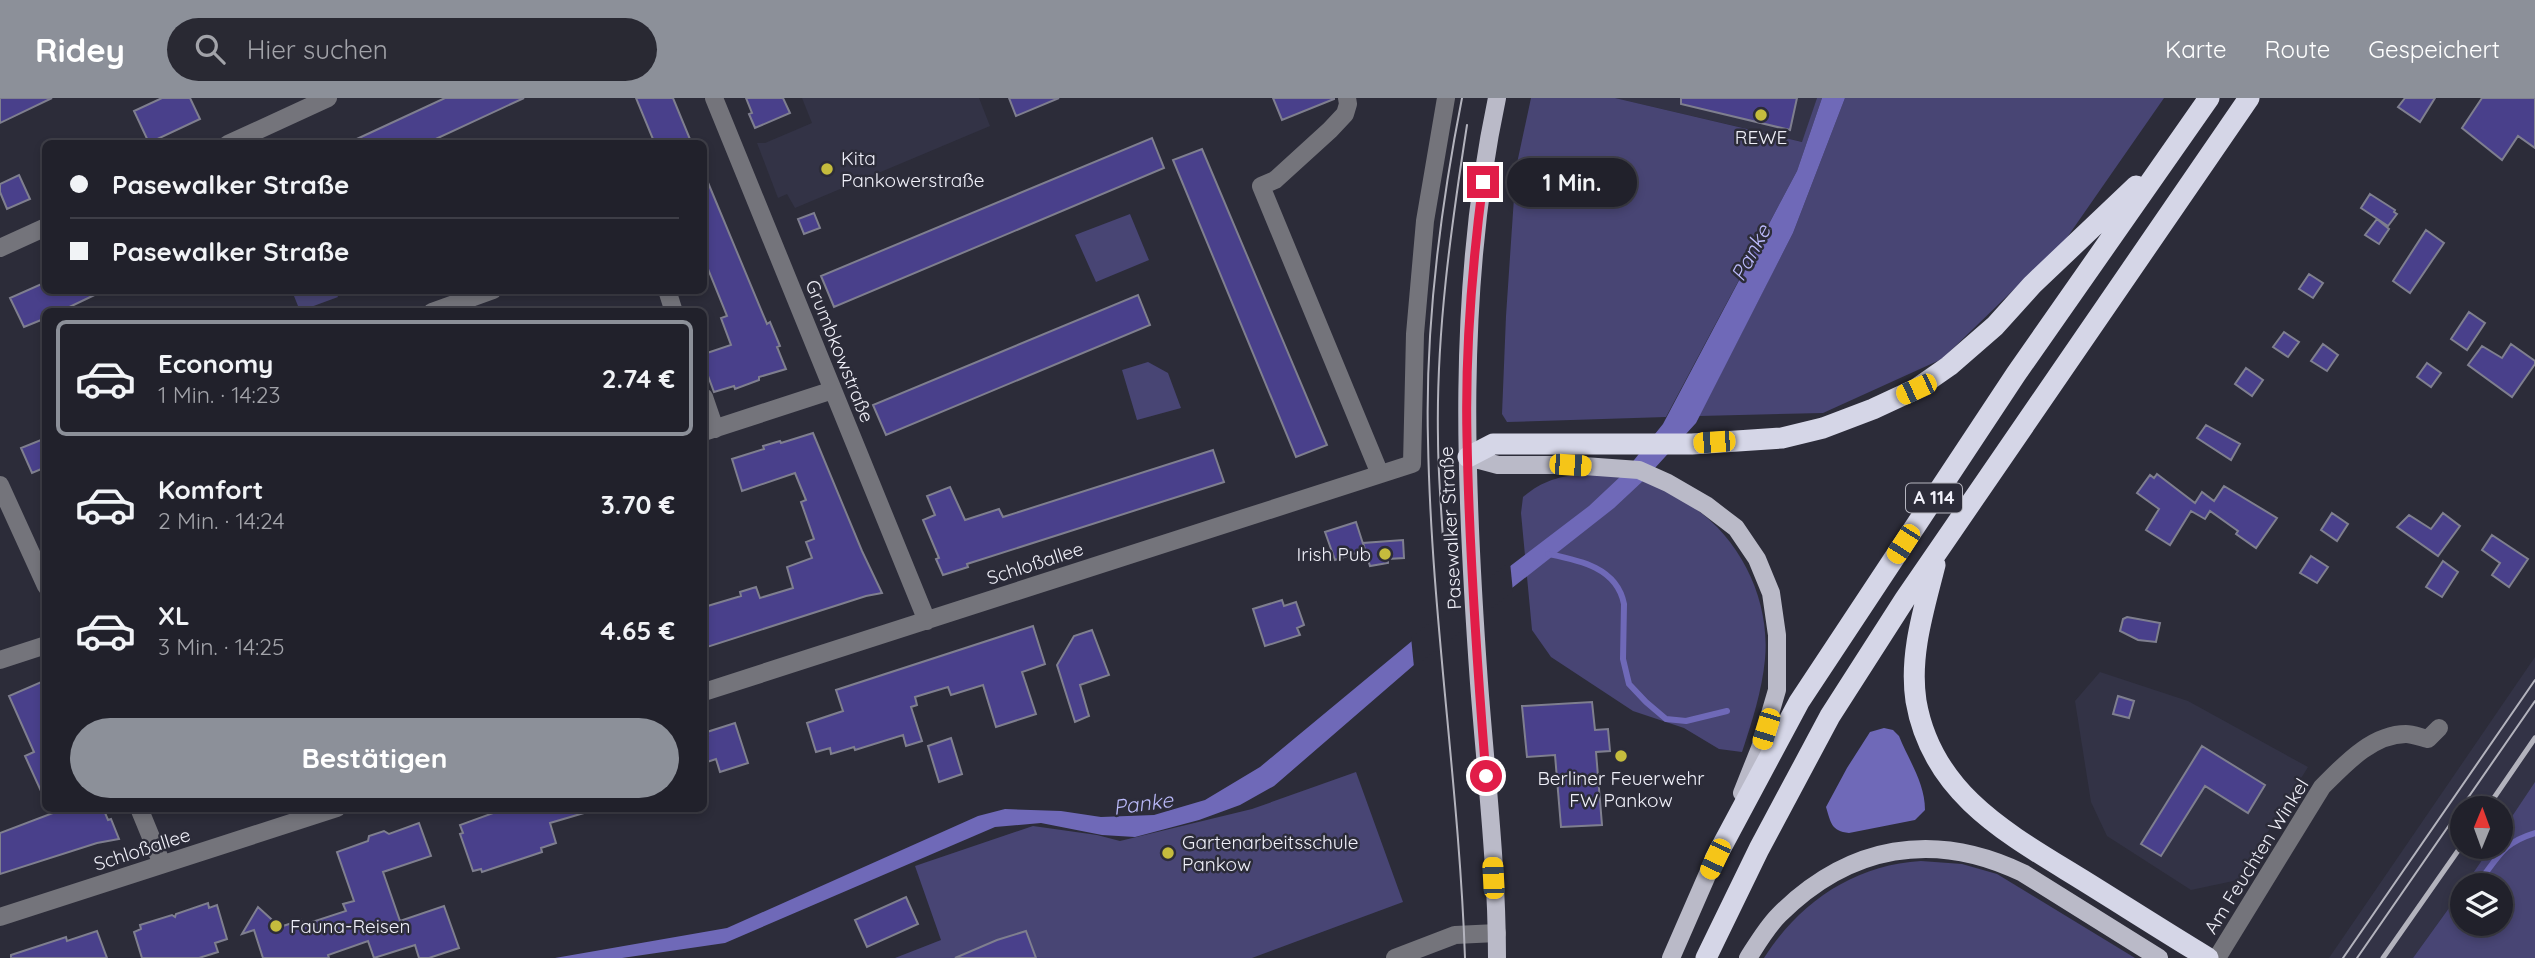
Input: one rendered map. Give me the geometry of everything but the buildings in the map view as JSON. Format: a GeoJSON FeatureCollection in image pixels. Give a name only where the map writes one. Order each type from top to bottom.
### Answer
{"type":"FeatureCollection","features":[{"type":"Feature","properties":{"kind":"highway","name":"A 114"},"geometry":{"type":"LineString","coordinates":[[1715,859],[1799,702],[2015,374],[2209,98]]}},
{"type":"Feature","properties":{"kind":"highway","name":"A 114"},"geometry":{"type":"LineString","coordinates":[[1706,958],[1759,849],[1830,716],[1905,599],[2249,98]]}},
{"type":"Feature","properties":{"kind":"highway"},"geometry":{"type":"LineString","coordinates":[[1468,457],[1493,444],[1692,444],[1782,438],[1823,428],[1873,410],[1916,389],[1995,326],[2032,285],[2173,150]]}},
{"type":"Feature","properties":{"kind":"highway"},"geometry":{"type":"LineString","coordinates":[[1938,552],[1917,641],[1914,675],[1922,726],[1941,768],[1992,822],[2208,958]]}},
{"type":"Feature","properties":{"kind":"main road","name":"Pasewalker Straße"},"geometry":{"type":"LineString","coordinates":[[1497,98],[1476,233],[1470,305],[1468,457],[1497,958]]}},
{"type":"Feature","properties":{"kind":"main road"},"geometry":{"type":"LineString","coordinates":[[1468,457],[1498,465],[1570,465],[1639,470],[1706,505],[1736,528],[1757,558],[1772,593],[1777,635],[1777,690],[1760,747],[1671,958]]}},
{"type":"Feature","properties":{"kind":"main road"},"geometry":{"type":"LineString","coordinates":[[1748,958],[1777,916],[1810,888],[1839,870],[1882,853],[1919,849],[1967,852],[2004,864],[2023,873],[2159,958]]}},
{"type":"Feature","properties":{"kind":"street"},"geometry":{"type":"LineString","coordinates":[[237,140],[328,98]]}},
{"type":"Feature","properties":{"kind":"street","name":"Grumbkowstraße"},"geometry":{"type":"LineString","coordinates":[[714,98],[927,621]]}},
{"type":"Feature","properties":{"kind":"street"},"geometry":{"type":"LineString","coordinates":[[1346,98],[1348,104],[1345,114],[1330,130],[1275,180],[1261,186],[1380,474]]}},
{"type":"Feature","properties":{"kind":"street","name":"Pasewalker Straße"},"geometry":{"type":"LineString","coordinates":[[1412,464],[1415,334],[1425,221],[1446,98]]}},
{"type":"Feature","properties":{"kind":"street"},"geometry":{"type":"LineString","coordinates":[[0,248],[42,229]]}},
{"type":"Feature","properties":{"kind":"street"},"geometry":{"type":"LineString","coordinates":[[443,308],[482,294]]}},
{"type":"Feature","properties":{"kind":"street"},"geometry":{"type":"LineString","coordinates":[[709,431],[833,390]]}},
{"type":"Feature","properties":{"kind":"street","name":"Schloßallee"},"geometry":{"type":"LineString","coordinates":[[707,691],[1412,464]]}},
{"type":"Feature","properties":{"kind":"street"},"geometry":{"type":"LineString","coordinates":[[0,485],[42,579]]}},
{"type":"Feature","properties":{"kind":"street"},"geometry":{"type":"LineString","coordinates":[[0,660],[42,646]]}},
{"type":"Feature","properties":{"kind":"street","name":"Am Feuchten Winkel"},"geometry":{"type":"LineString","coordinates":[[2217,958],[2322,787],[2345,763],[2376,741],[2406,734],[2428,739],[2439,728]]}},
{"type":"Feature","properties":{"kind":"street"},"geometry":{"type":"LineString","coordinates":[[141,812],[162,864]]}},
{"type":"Feature","properties":{"kind":"street","name":"Schloßallee"},"geometry":{"type":"LineString","coordinates":[[0,917],[324,812]]}},
{"type":"Feature","properties":{"kind":"street"},"geometry":{"type":"LineString","coordinates":[[1395,958],[1455,935],[1497,933]]}},
{"type":"Feature","properties":{"kind":"shaded area","name":"Kita Pankowerstraße"},"geometry":{"type":"Polygon","coordinates":[[[802,98],[979,98],[990,126],[795,208],[787,194],[778,198],[757,143],[765,143],[812,123],[802,98]]]}},
{"type":"Feature","properties":{"kind":"shaded area"},"geometry":{"type":"Polygon","coordinates":[[[1531,98],[1615,98],[1802,142],[1817,98],[1822,98],[1797,171],[1666,417],[1507,422],[1502,414],[1516,168],[1531,98]]]}},
{"type":"Feature","properties":{"kind":"shaded area"},"geometry":{"type":"Polygon","coordinates":[[[1615,98],[1817,98],[1803,142],[1615,98]]]}},
{"type":"Feature","properties":{"kind":"shaded area"},"geometry":{"type":"Polygon","coordinates":[[[1822,98],[1845,98],[1793,233],[1696,423],[1644,480],[1614,508],[1414,665],[1274,786],[1240,805],[1199,820],[1135,837],[1102,835],[1041,823],[995,827],[725,943],[622,958],[555,958],[727,928],[978,816],[1005,809],[1061,811],[1101,817],[1154,815],[1205,800],[1260,767],[1412,641],[1589,506],[1622,475],[1663,424],[1797,171],[1822,98]]]}},
{"type":"Feature","properties":{"kind":"shaded area"},"geometry":{"type":"Polygon","coordinates":[[[1845,98],[2164,98],[2066,239],[1942,359],[1823,413],[1699,416],[1793,233],[1845,98]]]}},
{"type":"Feature","properties":{"kind":"shaded area"},"geometry":{"type":"Polygon","coordinates":[[[1130,214],[1149,260],[1096,282],[1075,235],[1130,214]]]}},
{"type":"Feature","properties":{"kind":"shaded area"},"geometry":{"type":"Polygon","coordinates":[[[293,294],[336,294],[338,297],[308,308],[299,308],[293,294]]]}},
{"type":"Feature","properties":{"kind":"shaded area"},"geometry":{"type":"Polygon","coordinates":[[[1148,362],[1168,373],[1181,408],[1137,420],[1122,370],[1148,362]]]}},
{"type":"Feature","properties":{"kind":"shaded area"},"geometry":{"type":"Polygon","coordinates":[[[1584,474],[1635,478],[1661,488],[1700,512],[1718,528],[1746,567],[1762,612],[1765,659],[1759,695],[1742,752],[1719,749],[1684,728],[1633,711],[1551,657],[1532,630],[1521,513],[1523,497],[1551,480],[1584,474]]]}},
{"type":"Feature","properties":{"kind":"shaded area"},"geometry":{"type":"Polygon","coordinates":[[[2535,657],[2535,785],[2513,817],[2513,796],[2450,796],[2450,859],[2483,859],[2474,873],[2450,873],[2450,907],[2413,958],[2329,958],[2535,657]]]}},
{"type":"Feature","properties":{"kind":"shaded area"},"geometry":{"type":"Polygon","coordinates":[[[2100,672],[2188,701],[2308,767],[2238,880],[2191,890],[2107,836],[2091,802],[2075,701],[2100,672]]]}},
{"type":"Feature","properties":{"kind":"shaded area"},"geometry":{"type":"Polygon","coordinates":[[[1884,728],[1893,730],[1899,736],[1919,781],[1925,810],[1915,820],[1849,833],[1839,830],[1831,822],[1826,807],[1870,732],[1884,728]]]}},
{"type":"Feature","properties":{"kind":"shaded area","name":"Gartenarbeitsschule Pankow"},"geometry":{"type":"Polygon","coordinates":[[[1356,772],[1403,902],[1252,958],[895,958],[941,940],[915,866],[1033,826],[1120,841],[1252,809],[1356,772]]]}},
{"type":"Feature","properties":{"kind":"shaded area"},"geometry":{"type":"Polygon","coordinates":[[[2535,782],[2535,958],[2413,958],[2450,907],[2450,936],[2513,936],[2513,873],[2473,873],[2483,859],[2513,859],[2513,815],[2535,782]]]}},
{"type":"Feature","properties":{"kind":"shaded area"},"geometry":{"type":"Polygon","coordinates":[[[1921,861],[1962,864],[1997,874],[2135,958],[1764,958],[1794,920],[1831,890],[1873,870],[1921,861]]]}},
{"type":"Feature","properties":{"kind":"pier"},"geometry":{"type":"Polygon","coordinates":[[[1510,562],[1513,592],[1414,667],[1411,637],[1510,562]]]}},
{"type":"Feature","properties":{"kind":"waterway"},"geometry":{"type":"LineString","coordinates":[[1548,554],[1595,567],[1613,581],[1620,591],[1624,604],[1623,659],[1629,684],[1646,702],[1666,719],[1686,721],[1727,711]]}},
{"type":"Feature","properties":{"kind":"waterway"},"geometry":{"type":"LineString","coordinates":[[2486,873],[2510,845],[2535,833]]}},
{"type":"Feature","properties":{"kind":"tram line"},"geometry":{"type":"LineString","coordinates":[[1462,98],[1436,268],[1429,354],[1428,440],[1434,570],[1457,828],[1465,958]]}},
{"type":"Feature","properties":{"kind":"tram line"},"geometry":{"type":"LineString","coordinates":[[1443,539],[1438,451],[1439,359],[1450,242],[1467,125]]}},
{"type":"Feature","properties":{"kind":"tram line"},"geometry":{"type":"LineString","coordinates":[[2343,958],[2535,680]]}},
{"type":"Feature","properties":{"kind":"tram line"},"geometry":{"type":"LineString","coordinates":[[2357,958],[2535,701]]}},
{"type":"Feature","properties":{"kind":"railway"},"geometry":{"type":"LineString","coordinates":[[2495,796],[2535,738]]}},
{"type":"Feature","properties":{"kind":"railway"},"geometry":{"type":"LineString","coordinates":[[2383,958],[2452,859]]}},
{"type":"Feature","properties":{"kind":"place","name":"REWE"},"geometry":{"type":"Point","coordinates":[1761,115]}},
{"type":"Feature","properties":{"kind":"place","name":"Kita Pankowerstraße"},"geometry":{"type":"Point","coordinates":[827,169]}},
{"type":"Feature","properties":{"kind":"place","name":"Irish Pub"},"geometry":{"type":"Point","coordinates":[1385,554]}},
{"type":"Feature","properties":{"kind":"place","name":"Berliner Feuerwehr FW Pankow"},"geometry":{"type":"Point","coordinates":[1621,756]}},
{"type":"Feature","properties":{"kind":"place","name":"Gartenarbeitsschule Pankow"},"geometry":{"type":"Point","coordinates":[1168,853]}},
{"type":"Feature","properties":{"kind":"place","name":"Fauna-Reisen"},"geometry":{"type":"Point","coordinates":[276,926]}},
{"type":"Feature","properties":{"kind":"route"},"geometry":{"type":"LineString","coordinates":[[1483,182],[1470,305],[1467,435],[1486,776]]}},
{"type":"Feature","properties":{"kind":"water label","name":"Panke"},"geometry":{"type":"Point","coordinates":[1751,253]}},
{"type":"Feature","properties":{"kind":"water label","name":"Panke"},"geometry":{"type":"Point","coordinates":[1143,804]}}]}
